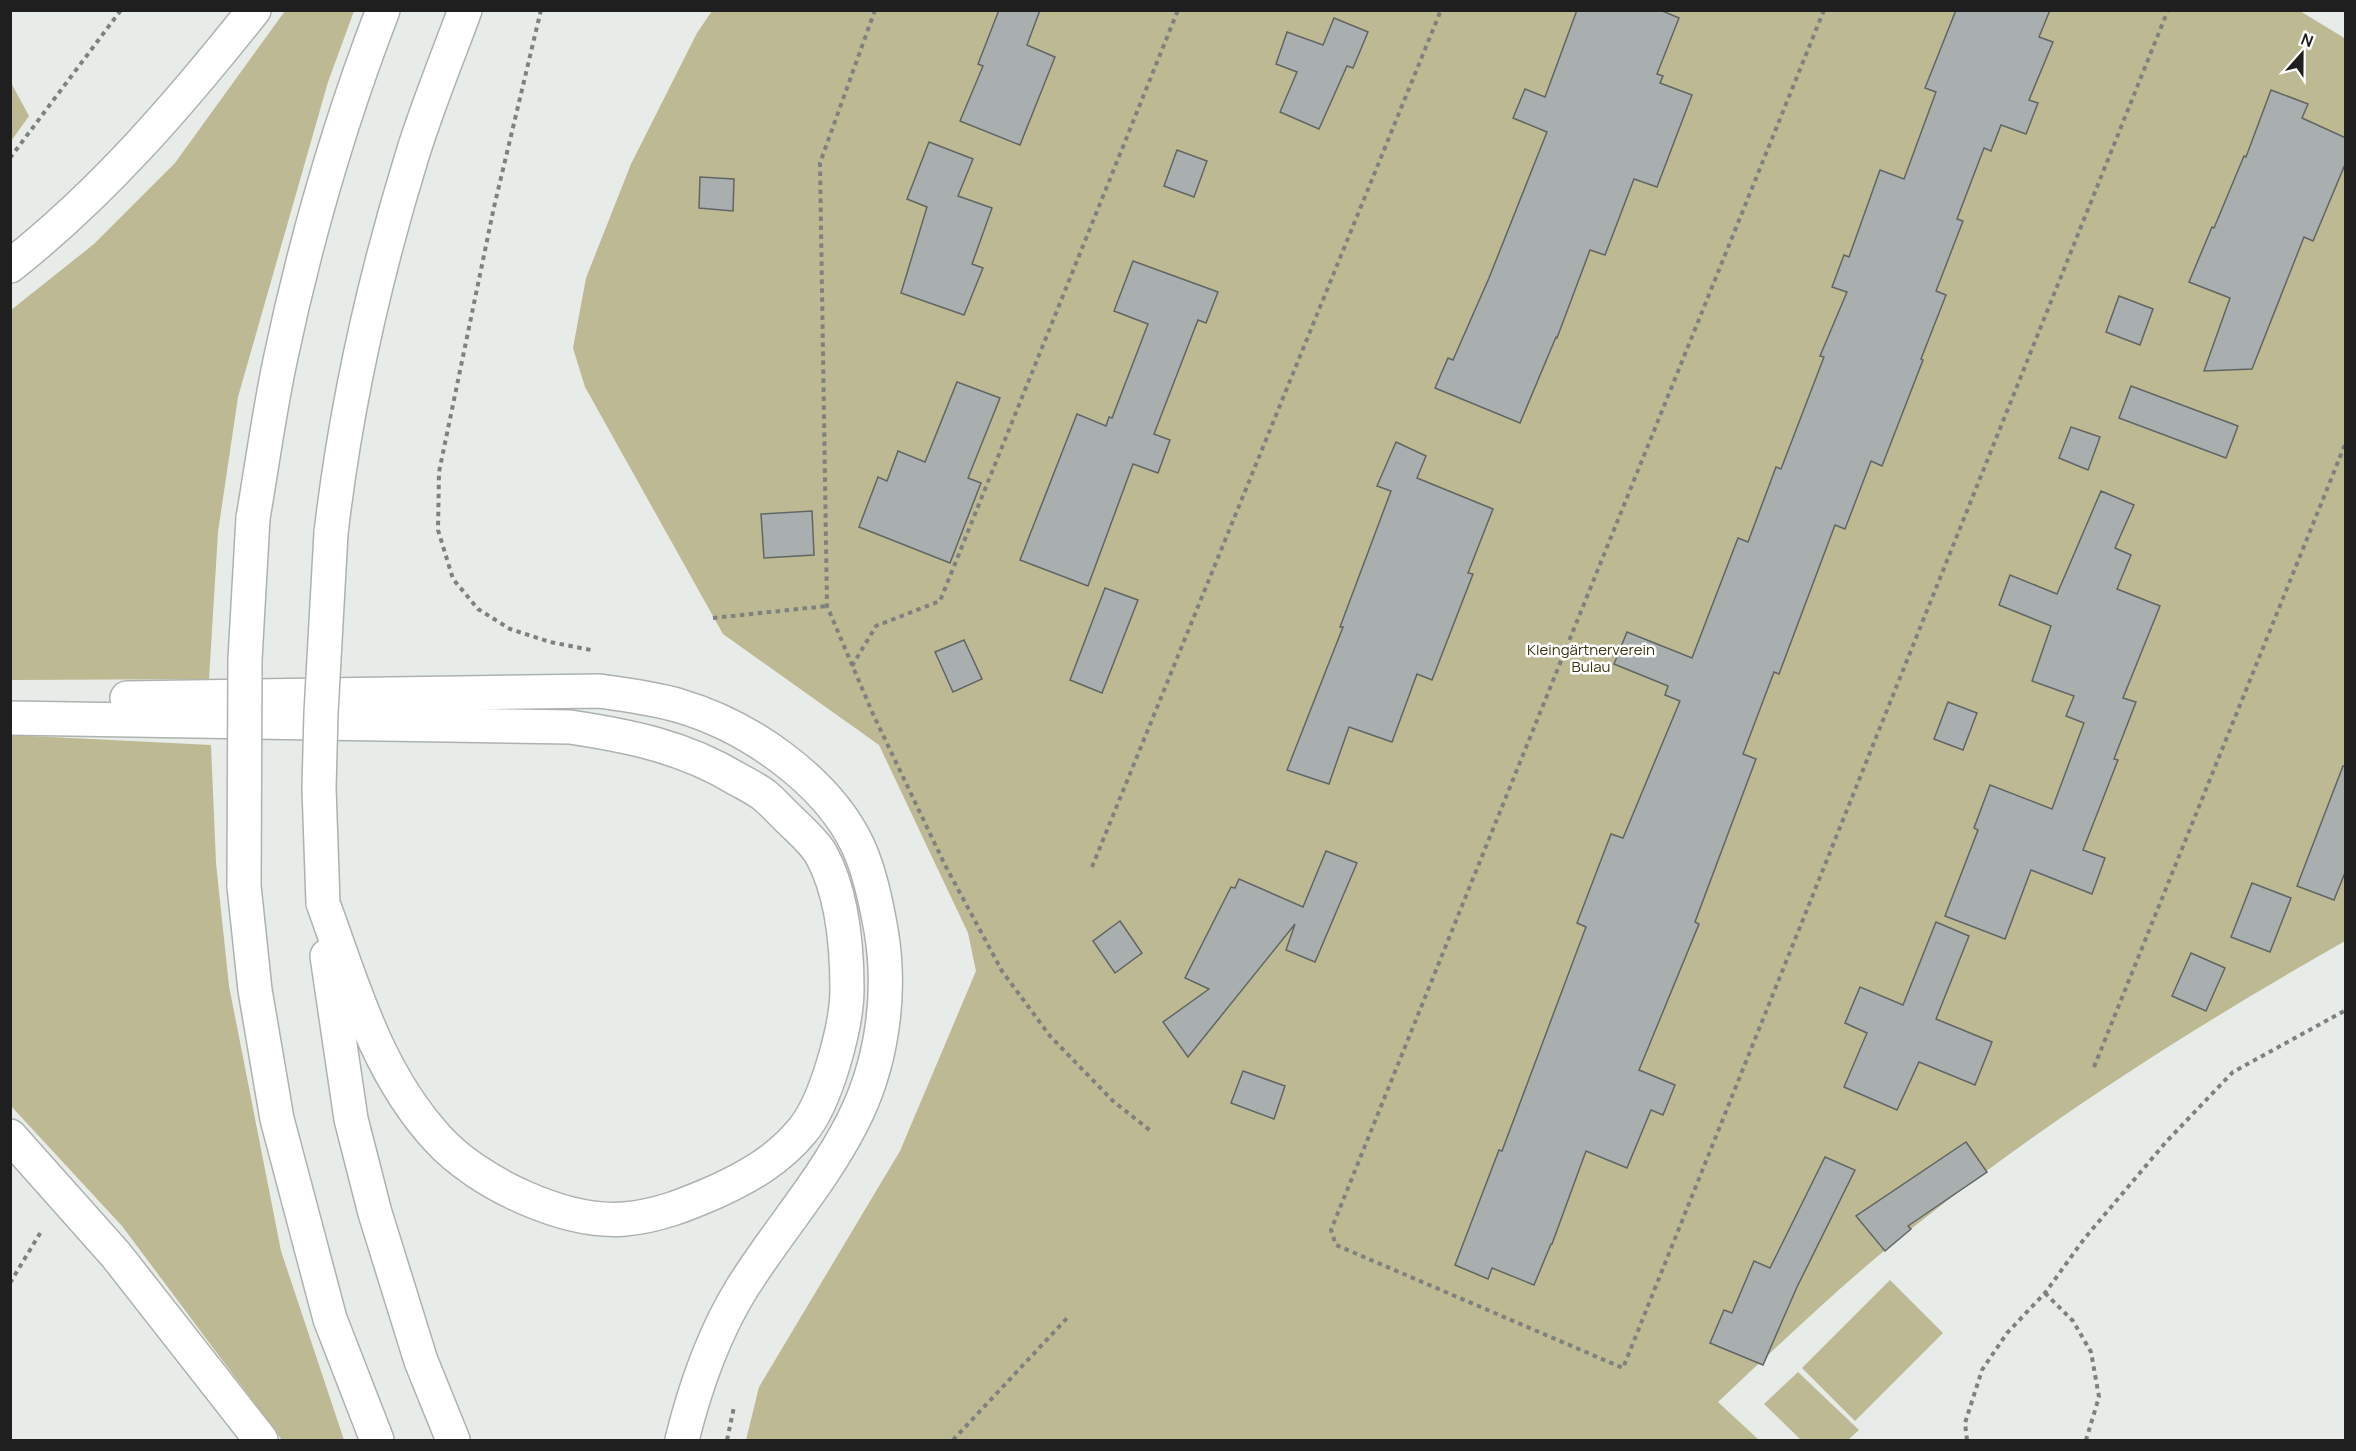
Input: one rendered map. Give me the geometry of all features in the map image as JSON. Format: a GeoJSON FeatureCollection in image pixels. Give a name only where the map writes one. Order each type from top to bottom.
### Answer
{"type":"FeatureCollection","features":[{"type":"Feature","properties":{"kind":"highway"},"geometry":{"type":"LineString","coordinates":[[10,266],[42,241],[115,170],[210,65],[254,10]]}},
{"type":"Feature","properties":{"kind":"highway"},"geometry":{"type":"LineString","coordinates":[[377,1440],[330,1319],[277,1119],[255,990],[244,886],[245,659],[253,518],[280,362],[304,258],[337,141],[383,10]]}},
{"type":"Feature","properties":{"kind":"highway"},"geometry":{"type":"LineString","coordinates":[[453,1440],[421,1361],[375,1213],[351,1119],[327,953],[319,788],[331,533],[338,470],[353,385],[412,155],[465,10]]}},
{"type":"Feature","properties":{"kind":"highway"},"geometry":{"type":"LineString","coordinates":[[10,696],[143,698],[599,691],[646,698],[682,707],[726,724],[769,748],[805,778],[835,808],[857,845],[870,879],[878,917],[885,956],[886,1000],[878,1045],[853,1122],[832,1157],[741,1290],[717,1334],[702,1369],[682,1440]]}},
{"type":"Feature","properties":{"kind":"highway"},"geometry":{"type":"LineString","coordinates":[[10,718],[570,728],[623,735],[675,749],[722,770],[764,794],[793,824],[820,853],[833,886],[845,937],[847,1007],[826,1087],[804,1129],[774,1159],[742,1180],[675,1210],[624,1219],[584,1217],[546,1207],[471,1167],[439,1141],[411,1105],[389,1072],[366,1022],[323,903]]}},
{"type":"Feature","properties":{"kind":"highway"},"geometry":{"type":"LineString","coordinates":[[10,1136],[116,1255],[261,1440]]}},
{"type":"Feature","properties":{"kind":"path"},"geometry":{"type":"LineString","coordinates":[[10,158],[121,10]]}},
{"type":"Feature","properties":{"kind":"path"},"geometry":{"type":"LineString","coordinates":[[875,10],[820,163],[827,606],[852,666],[945,865],[1002,971],[1050,1036],[1113,1101],[1152,1132]]}},
{"type":"Feature","properties":{"kind":"path"},"geometry":{"type":"LineString","coordinates":[[852,666],[876,626],[940,601],[1178,10]]}},
{"type":"Feature","properties":{"kind":"path"},"geometry":{"type":"LineString","coordinates":[[1092,867],[1442,10]]}},
{"type":"Feature","properties":{"kind":"path"},"geometry":{"type":"LineString","coordinates":[[1824,10],[1331,1230],[1336,1245],[1623,1368],[2168,10]]}},
{"type":"Feature","properties":{"kind":"path"},"geometry":{"type":"LineString","coordinates":[[2094,1067],[2346,442]]}},
{"type":"Feature","properties":{"kind":"path"},"geometry":{"type":"LineString","coordinates":[[713,618],[827,606]]}},
{"type":"Feature","properties":{"kind":"path"},"geometry":{"type":"LineString","coordinates":[[1967,1440],[1965,1423],[1982,1370],[2007,1333],[2045,1293],[2084,1239],[2166,1142],[2233,1072],[2346,1010]]}},
{"type":"Feature","properties":{"kind":"path"},"geometry":{"type":"LineString","coordinates":[[10,1283],[43,1228]]}},
{"type":"Feature","properties":{"kind":"path"},"geometry":{"type":"LineString","coordinates":[[2045,1293],[2073,1322],[2091,1352],[2099,1397],[2086,1440]]}},
{"type":"Feature","properties":{"kind":"path"},"geometry":{"type":"LineString","coordinates":[[953,1440],[1069,1316]]}},
{"type":"Feature","properties":{"kind":"green space"},"geometry":{"type":"Polygon","coordinates":[[[285,11],[354,11],[328,82],[238,397],[218,532],[209,679],[11,680],[11,310],[94,244],[175,163],[285,11]]]}},
{"type":"Feature","properties":{"kind":"green space","name":"Kleingärtnerverein Bulau"},"geometry":{"type":"Polygon","coordinates":[[[712,11],[2300,11],[2346,39],[2345,941],[2122,1076],[2015,1150],[1911,1229],[1861,1271],[1718,1402],[1759,1440],[746,1440],[759,1387],[900,1151],[976,971],[968,933],[879,745],[723,634],[585,387],[573,348],[586,278],[631,164],[697,33],[712,11]]]}},
{"type":"Feature","properties":{"kind":"green space"},"geometry":{"type":"Polygon","coordinates":[[[10,81],[29,116],[11,141],[10,141],[10,81]]]}},
{"type":"Feature","properties":{"kind":"green space"},"geometry":{"type":"Polygon","coordinates":[[[11,735],[211,745],[216,863],[229,986],[281,1251],[344,1440],[282,1440],[122,1226],[11,1106],[11,735]]]}},
{"type":"Feature","properties":{"kind":"green space"},"geometry":{"type":"Polygon","coordinates":[[[1890,1280],[1943,1333],[1855,1421],[1802,1368],[1890,1280]]]}},
{"type":"Feature","properties":{"kind":"green space"},"geometry":{"type":"Polygon","coordinates":[[[1798,1372],[1859,1430],[1848,1440],[1801,1440],[1764,1404],[1798,1372]]]}},
{"type":"Feature","properties":{"kind":"building"},"geometry":{"type":"Polygon","coordinates":[[[999,10],[1040,10],[1027,45],[1055,57],[1020,145],[960,121],[983,66],[978,64],[999,10]]]}},
{"type":"Feature","properties":{"kind":"building"},"geometry":{"type":"Polygon","coordinates":[[[1577,10],[1660,10],[1679,18],[1657,74],[1663,76],[1660,83],[1692,95],[1657,187],[1634,179],[1605,255],[1590,250],[1557,338],[1520,423],[1435,388],[1448,358],[1453,360],[1489,278],[1547,132],[1513,118],[1525,89],[1545,97],[1577,10]]]}},
{"type":"Feature","properties":{"kind":"building"},"geometry":{"type":"Polygon","coordinates":[[[1956,10],[2050,10],[2039,37],[2053,42],[2029,100],[2038,103],[2026,134],[2001,125],[1991,151],[1984,148],[1957,219],[1963,221],[1936,291],[1946,295],[1882,466],[1871,461],[1845,529],[1835,525],[1779,674],[1774,672],[1743,754],[1756,759],[1695,922],[1699,924],[1639,1070],[1675,1085],[1663,1115],[1651,1110],[1627,1168],[1586,1151],[1552,1244],[1534,1285],[1492,1268],[1488,1279],[1455,1265],[1499,1150],[1502,1151],[1586,927],[1577,923],[1611,834],[1623,838],[1680,701],[1665,695],[1668,686],[1614,664],[1627,632],[1692,658],[1738,538],[1748,542],[1776,467],[1781,469],[1824,357],[1820,356],[1847,292],[1832,287],[1844,255],[1849,257],[1880,170],[1904,179],[1936,92],[1925,88],[1956,10]]]}},
{"type":"Feature","properties":{"kind":"building"},"geometry":{"type":"Polygon","coordinates":[[[1334,18],[1368,32],[1353,68],[1347,66],[1319,129],[1280,112],[1297,72],[1276,64],[1287,32],[1323,45],[1334,18]]]}},
{"type":"Feature","properties":{"kind":"building"},"geometry":{"type":"Polygon","coordinates":[[[2271,90],[2308,104],[2302,118],[2346,138],[2346,162],[2313,241],[2304,237],[2252,369],[2204,371],[2230,298],[2189,282],[2244,156],[2246,157],[2271,90]]]}},
{"type":"Feature","properties":{"kind":"building"},"geometry":{"type":"Polygon","coordinates":[[[929,142],[973,159],[958,196],[992,208],[972,264],[983,268],[964,315],[901,293],[927,207],[907,199],[929,142]]]}},
{"type":"Feature","properties":{"kind":"building"},"geometry":{"type":"Polygon","coordinates":[[[1177,150],[1207,161],[1194,197],[1164,186],[1177,150]]]}},
{"type":"Feature","properties":{"kind":"building"},"geometry":{"type":"Polygon","coordinates":[[[700,177],[734,179],[733,211],[699,208],[700,177]]]}},
{"type":"Feature","properties":{"kind":"building"},"geometry":{"type":"Polygon","coordinates":[[[1133,261],[1218,292],[1206,323],[1198,320],[1154,434],[1170,440],[1158,473],[1133,464],[1088,586],[1020,560],[1077,414],[1106,426],[1109,417],[1112,418],[1148,324],[1114,311],[1133,261]]]}},
{"type":"Feature","properties":{"kind":"building"},"geometry":{"type":"Polygon","coordinates":[[[2119,296],[2153,309],[2140,345],[2106,332],[2119,296]]]}},
{"type":"Feature","properties":{"kind":"building"},"geometry":{"type":"Polygon","coordinates":[[[957,382],[1000,398],[968,478],[981,483],[950,563],[859,527],[878,477],[887,481],[898,451],[925,462],[957,382]]]}},
{"type":"Feature","properties":{"kind":"building"},"geometry":{"type":"Polygon","coordinates":[[[2131,386],[2238,426],[2226,458],[2119,418],[2131,386]]]}},
{"type":"Feature","properties":{"kind":"building"},"geometry":{"type":"Polygon","coordinates":[[[2071,427],[2100,437],[2088,470],[2059,458],[2071,427]]]}},
{"type":"Feature","properties":{"kind":"building"},"geometry":{"type":"Polygon","coordinates":[[[1396,442],[1426,456],[1417,478],[1493,509],[1468,573],[1473,574],[1432,680],[1417,674],[1392,742],[1349,727],[1329,784],[1287,770],[1343,627],[1340,627],[1391,491],[1377,486],[1396,442]]]}},
{"type":"Feature","properties":{"kind":"building"},"geometry":{"type":"Polygon","coordinates":[[[2101,491],[2134,505],[2115,548],[2131,555],[2117,589],[2160,606],[2123,698],[2136,702],[2114,759],[2118,760],[2083,850],[2105,858],[2092,894],[2031,870],[2005,939],[1945,916],[1978,830],[1974,828],[1990,785],[2052,809],[2084,723],[2066,716],[2074,696],[2032,681],[2051,626],[1999,605],[2010,575],[2057,594],[2101,491]]]}},
{"type":"Feature","properties":{"kind":"building"},"geometry":{"type":"Polygon","coordinates":[[[812,511],[814,555],[764,558],[761,514],[812,511]]]}},
{"type":"Feature","properties":{"kind":"building"},"geometry":{"type":"Polygon","coordinates":[[[1105,588],[1138,600],[1102,693],[1070,680],[1105,588]]]}},
{"type":"Feature","properties":{"kind":"building"},"geometry":{"type":"Polygon","coordinates":[[[964,640],[982,679],[953,692],[935,652],[964,640]]]}},
{"type":"Feature","properties":{"kind":"building"},"geometry":{"type":"Polygon","coordinates":[[[1948,702],[1977,713],[1963,750],[1934,739],[1948,702]]]}},
{"type":"Feature","properties":{"kind":"building"},"geometry":{"type":"Polygon","coordinates":[[[2343,766],[2346,767],[2346,870],[2334,900],[2297,886],[2343,766]]]}},
{"type":"Feature","properties":{"kind":"building"},"geometry":{"type":"Polygon","coordinates":[[[1326,851],[1357,863],[1315,962],[1286,950],[1295,924],[1188,1057],[1163,1022],[1209,989],[1185,978],[1231,887],[1235,888],[1239,879],[1303,907],[1326,851]]]}},
{"type":"Feature","properties":{"kind":"building"},"geometry":{"type":"Polygon","coordinates":[[[2252,883],[2291,898],[2270,952],[2231,937],[2252,883]]]}},
{"type":"Feature","properties":{"kind":"building"},"geometry":{"type":"Polygon","coordinates":[[[1120,921],[1142,953],[1115,973],[1093,941],[1120,921]]]}},
{"type":"Feature","properties":{"kind":"building"},"geometry":{"type":"Polygon","coordinates":[[[1936,922],[1969,936],[1936,1019],[1992,1042],[1975,1085],[1919,1062],[1897,1110],[1844,1087],[1867,1033],[1845,1023],[1860,987],[1903,1005],[1936,922]]]}},
{"type":"Feature","properties":{"kind":"building"},"geometry":{"type":"Polygon","coordinates":[[[2191,953],[2225,968],[2206,1011],[2172,996],[2191,953]]]}},
{"type":"Feature","properties":{"kind":"building"},"geometry":{"type":"Polygon","coordinates":[[[1243,1071],[1285,1086],[1274,1119],[1231,1103],[1243,1071]]]}},
{"type":"Feature","properties":{"kind":"building"},"geometry":{"type":"Polygon","coordinates":[[[1966,1142],[1987,1172],[1908,1226],[1911,1229],[1885,1251],[1856,1216],[1966,1142]]]}},
{"type":"Feature","properties":{"kind":"building"},"geometry":{"type":"Polygon","coordinates":[[[1825,1157],[1855,1170],[1797,1287],[1763,1365],[1710,1343],[1724,1310],[1732,1313],[1754,1261],[1770,1268],[1825,1157]]]}}]}
